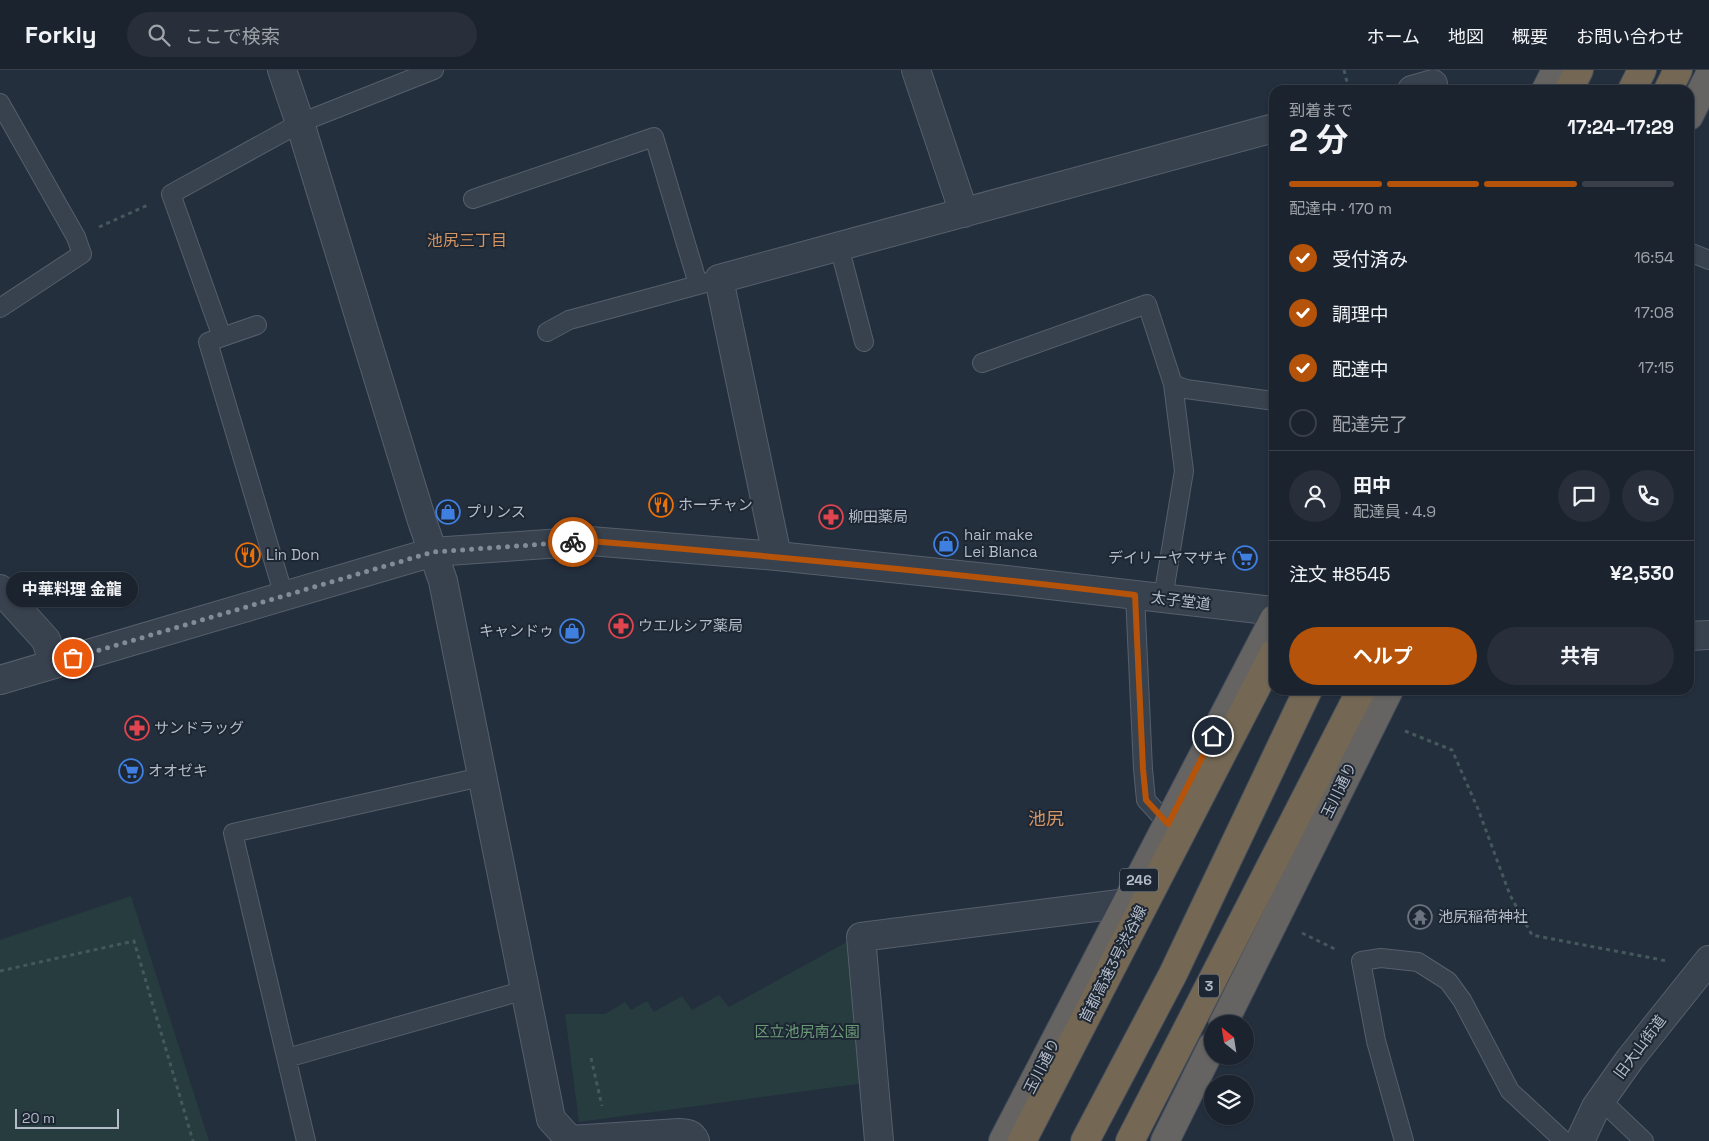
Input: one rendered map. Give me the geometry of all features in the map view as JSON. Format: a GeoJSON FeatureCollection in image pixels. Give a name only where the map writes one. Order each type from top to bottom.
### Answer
{"type":"FeatureCollection","features":[{"type":"Feature","properties":{"kind":"highway"},"geometry":{"type":"LineString","coordinates":[[1548,85],[1556,70]]}},
{"type":"Feature","properties":{"kind":"highway"},"geometry":{"type":"LineString","coordinates":[[1572,85],[1579,70]]}},
{"type":"Feature","properties":{"kind":"highway"},"geometry":{"type":"LineString","coordinates":[[1634,85],[1642,70]]}},
{"type":"Feature","properties":{"kind":"highway"},"geometry":{"type":"LineString","coordinates":[[1670,85],[1678,70]]}},
{"type":"Feature","properties":{"kind":"highway"},"geometry":{"type":"LineString","coordinates":[[1694,106],[1709,76]]}},
{"type":"Feature","properties":{"kind":"highway","name":"玉川通り"},"geometry":{"type":"LineString","coordinates":[[1003,1141],[1269,628]]}},
{"type":"Feature","properties":{"kind":"highway","name":"首都高速3号渋谷線"},"geometry":{"type":"LineString","coordinates":[[1022,1141],[1269,663]]}},
{"type":"Feature","properties":{"kind":"highway"},"geometry":{"type":"LineString","coordinates":[[1085,1141],[1173,974],[1306,695]]}},
{"type":"Feature","properties":{"kind":"highway"},"geometry":{"type":"LineString","coordinates":[[1288,832],[1345,695]]}},
{"type":"Feature","properties":{"kind":"highway","name":"3"},"geometry":{"type":"LineString","coordinates":[[1130,1141],[1358,695]]}},
{"type":"Feature","properties":{"kind":"highway","name":"玉川通り"},"geometry":{"type":"LineString","coordinates":[[1227,1015],[1386,695]]}},
{"type":"Feature","properties":{"kind":"highway"},"geometry":{"type":"LineString","coordinates":[[1165,1141],[1204,1062]]}},
{"type":"Feature","properties":{"kind":"street"},"geometry":{"type":"LineString","coordinates":[[282,70],[442,581],[551,1119],[570,1140],[688,1133],[696,1141]]}},
{"type":"Feature","properties":{"kind":"street"},"geometry":{"type":"LineString","coordinates":[[916,70],[964,213]]}},
{"type":"Feature","properties":{"kind":"street"},"geometry":{"type":"LineString","coordinates":[[777,556],[708,282],[1269,129]]}},
{"type":"Feature","properties":{"kind":"street","name":"太子堂道"},"geometry":{"type":"LineString","coordinates":[[0,680],[433,552],[590,541],[777,556],[1269,610]]}},
{"type":"Feature","properties":{"kind":"street"},"geometry":{"type":"LineString","coordinates":[[0,589],[46,640],[54,664]]}},
{"type":"Feature","properties":{"kind":"street"},"geometry":{"type":"LineString","coordinates":[[1694,636],[1709,635]]}},
{"type":"Feature","properties":{"kind":"street"},"geometry":{"type":"LineString","coordinates":[[879,1141],[860,937],[1127,903]]}},
{"type":"Feature","properties":{"kind":"street","name":"旧大山街道"},"geometry":{"type":"LineString","coordinates":[[1580,1141],[1601,1100],[1630,1059],[1707,967]]}},
{"type":"Feature","properties":{"kind":"lane"},"geometry":{"type":"LineString","coordinates":[[222,337],[172,194],[300,123],[434,70]]}},
{"type":"Feature","properties":{"kind":"lane"},"geometry":{"type":"LineString","coordinates":[[0,103],[76,237],[82,254],[0,308]]}},
{"type":"Feature","properties":{"kind":"lane"},"geometry":{"type":"LineString","coordinates":[[474,199],[654,137],[708,282],[569,320],[547,332]]}},
{"type":"Feature","properties":{"kind":"lane"},"geometry":{"type":"LineString","coordinates":[[839,246],[864,342]]}},
{"type":"Feature","properties":{"kind":"lane"},"geometry":{"type":"LineString","coordinates":[[1694,254],[1709,260]]}},
{"type":"Feature","properties":{"kind":"lane"},"geometry":{"type":"LineString","coordinates":[[982,363],[1147,304],[1173,384],[1184,471],[1163,598]]}},
{"type":"Feature","properties":{"kind":"lane"},"geometry":{"type":"LineString","coordinates":[[256,325],[208,342],[284,596]]}},
{"type":"Feature","properties":{"kind":"lane"},"geometry":{"type":"LineString","coordinates":[[1173,384],[1186,389],[1269,400]]}},
{"type":"Feature","properties":{"kind":"lane"},"geometry":{"type":"LineString","coordinates":[[1135,595],[1146,800],[1168,824]]}},
{"type":"Feature","properties":{"kind":"lane"},"geometry":{"type":"LineString","coordinates":[[306,1141],[233,833],[482,777]]}},
{"type":"Feature","properties":{"kind":"lane"},"geometry":{"type":"LineString","coordinates":[[1404,1141],[1376,1041],[1361,961],[1381,958],[1418,962],[1448,981],[1462,1000],[1510,1091],[1564,1141]]}},
{"type":"Feature","properties":{"kind":"lane"},"geometry":{"type":"LineString","coordinates":[[287,1058],[525,990]]}},
{"type":"Feature","properties":{"kind":"lane"},"geometry":{"type":"LineString","coordinates":[[1601,1100],[1644,1141]]}},
{"type":"Feature","properties":{"kind":"path"},"geometry":{"type":"LineString","coordinates":[[1344,70],[1348,85]]}},
{"type":"Feature","properties":{"kind":"path"},"geometry":{"type":"LineString","coordinates":[[76,237],[172,194]]}},
{"type":"Feature","properties":{"kind":"path"},"geometry":{"type":"LineString","coordinates":[[1404,730],[1452,750],[1478,808],[1510,894],[1532,935],[1707,967]]}},
{"type":"Feature","properties":{"kind":"path"},"geometry":{"type":"LineString","coordinates":[[1299,932],[1361,961]]}},
{"type":"Feature","properties":{"kind":"path"},"geometry":{"type":"LineString","coordinates":[[0,971],[134,941],[193,1141]]}},
{"type":"Feature","properties":{"kind":"path"},"geometry":{"type":"LineString","coordinates":[[591,1058],[609,1138]]}},
{"type":"Feature","properties":{"kind":"green space"},"geometry":{"type":"Polygon","coordinates":[[[131,896],[209,1141],[0,1141],[0,940],[131,896]]]}},
{"type":"Feature","properties":{"kind":"green space","name":"区立池尻南公園"},"geometry":{"type":"Polygon","coordinates":[[[856,937],[872,1082],[579,1122],[565,1014],[605,1014],[625,1002],[631,1010],[647,1001],[654,1012],[682,996],[692,1010],[719,995],[729,1007],[856,937]]]}},
{"type":"Feature","properties":{"kind":"way so far"},"geometry":{"type":"LineString","coordinates":[[73,658],[433,552],[573,542]]}},
{"type":"Feature","properties":{"kind":"place","name":"ホーチャン"},"geometry":{"type":"Point","coordinates":[661,505]}},
{"type":"Feature","properties":{"kind":"place","name":"プリンス"},"geometry":{"type":"Point","coordinates":[448,512]}},
{"type":"Feature","properties":{"kind":"place","name":"柳田薬局"},"geometry":{"type":"Point","coordinates":[831,517]}},
{"type":"Feature","properties":{"kind":"place","name":"hair make Lei Blanca"},"geometry":{"type":"Point","coordinates":[946,544]}},
{"type":"Feature","properties":{"kind":"place","name":"Lin Don"},"geometry":{"type":"Point","coordinates":[248,555]}},
{"type":"Feature","properties":{"kind":"place","name":"デイリーヤマザキ"},"geometry":{"type":"Point","coordinates":[1245,558]}},
{"type":"Feature","properties":{"kind":"place","name":"ウエルシア薬局"},"geometry":{"type":"Point","coordinates":[621,626]}},
{"type":"Feature","properties":{"kind":"place","name":"キャンドゥ"},"geometry":{"type":"Point","coordinates":[572,631]}},
{"type":"Feature","properties":{"kind":"place","name":"中華料理 金龍"},"geometry":{"type":"Point","coordinates":[73,658]}},
{"type":"Feature","properties":{"kind":"place","name":"サンドラッグ"},"geometry":{"type":"Point","coordinates":[137,728]}},
{"type":"Feature","properties":{"kind":"place","name":"オオゼキ"},"geometry":{"type":"Point","coordinates":[131,771]}},
{"type":"Feature","properties":{"kind":"place","name":"池尻稲荷神社"},"geometry":{"type":"Point","coordinates":[1420,917]}},
{"type":"Feature","properties":{"kind":"district","name":"池尻三丁目"},"geometry":{"type":"Point","coordinates":[467,240]}},
{"type":"Feature","properties":{"kind":"district","name":"池尻"},"geometry":{"type":"Point","coordinates":[1046,819]}},
{"type":"Feature","properties":{"kind":"route"},"geometry":{"type":"LineString","coordinates":[[573,542],[590,541],[777,556],[1135,595],[1146,800],[1168,824],[1213,736]]}}]}
